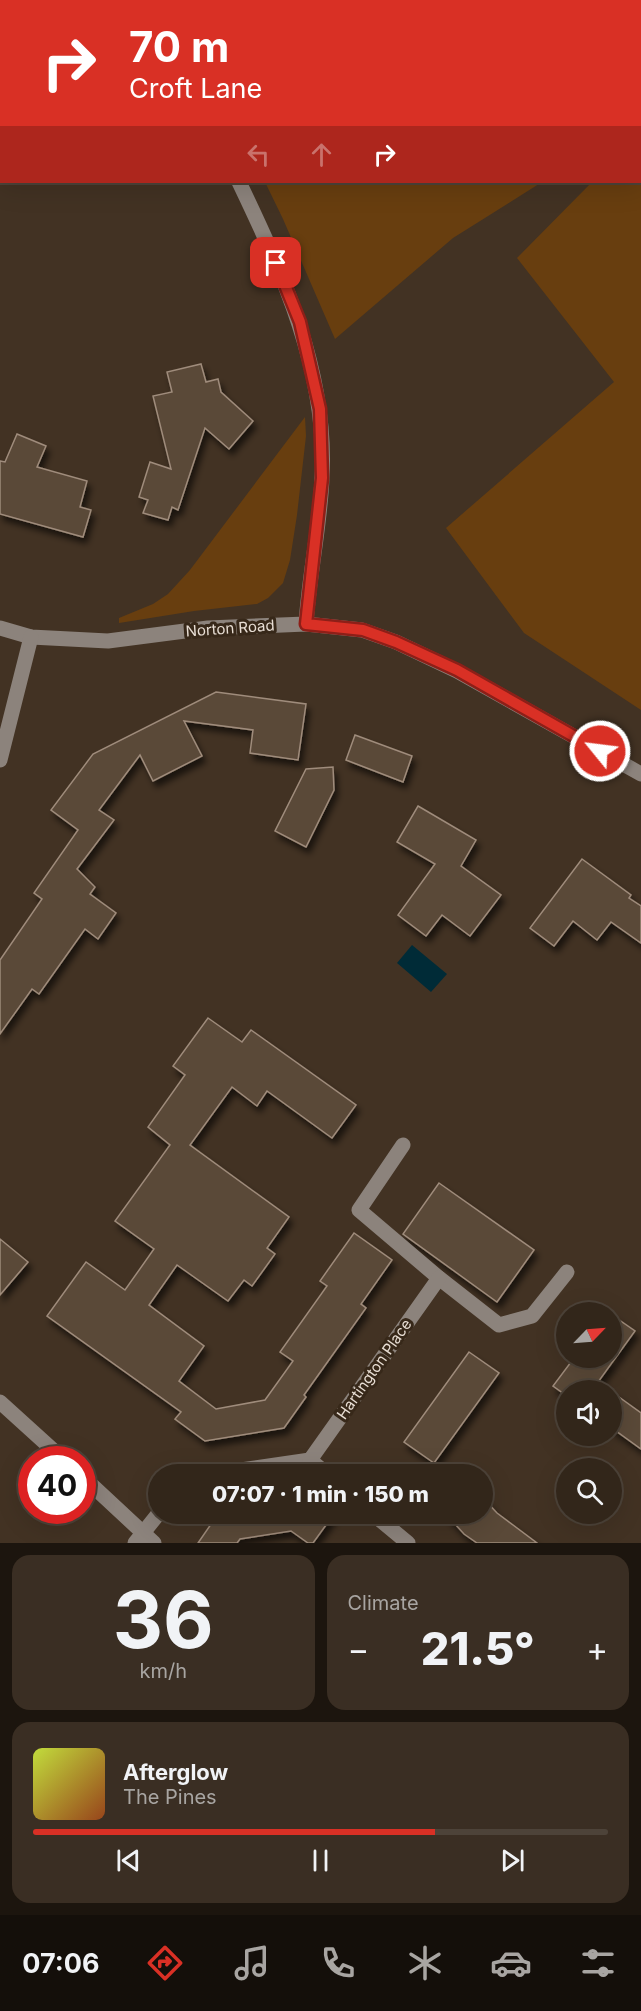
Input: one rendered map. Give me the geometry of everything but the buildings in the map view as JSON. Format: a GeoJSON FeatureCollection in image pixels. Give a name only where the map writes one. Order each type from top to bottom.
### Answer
{"type":"FeatureCollection","features":[{"type":"Feature","properties":{"kind":"street"},"geometry":{"type":"LineString","coordinates":[[239,183],[300,322],[320,409],[322,478],[306,624]]}},
{"type":"Feature","properties":{"kind":"street","name":"Norton Road"},"geometry":{"type":"LineString","coordinates":[[0,628],[31,637],[108,641],[208,628],[306,624],[363,630],[396,642],[457,670],[641,774]]}},
{"type":"Feature","properties":{"kind":"street"},"geometry":{"type":"LineString","coordinates":[[0,760],[31,637]]}},
{"type":"Feature","properties":{"kind":"street"},"geometry":{"type":"LineString","coordinates":[[403,1145],[359,1210],[439,1278],[500,1325],[532,1316],[567,1272]]}},
{"type":"Feature","properties":{"kind":"street","name":"Hartington Place"},"geometry":{"type":"LineString","coordinates":[[310,1460],[439,1278]]}},
{"type":"Feature","properties":{"kind":"street"},"geometry":{"type":"LineString","coordinates":[[0,1402],[49,1446]]}},
{"type":"Feature","properties":{"kind":"street"},"geometry":{"type":"LineString","coordinates":[[282,1464],[310,1460],[315,1464]]}},
{"type":"Feature","properties":{"kind":"street"},"geometry":{"type":"LineString","coordinates":[[96,1490],[144,1539],[153,1524]]}},
{"type":"Feature","properties":{"kind":"street"},"geometry":{"type":"LineString","coordinates":[[385,1524],[408,1543]]}},
{"type":"Feature","properties":{"kind":"shaded area"},"geometry":{"type":"Polygon","coordinates":[[[265,183],[540,183],[453,238],[335,339],[265,183]]]}},
{"type":"Feature","properties":{"kind":"shaded area"},"geometry":{"type":"Polygon","coordinates":[[[591,183],[641,183],[641,710],[524,633],[446,528],[614,382],[517,258],[591,183]]]}},
{"type":"Feature","properties":{"kind":"shaded area"},"geometry":{"type":"Polygon","coordinates":[[[305,417],[306,436],[297,515],[290,560],[283,583],[268,598],[257,604],[119,623],[119,618],[153,604],[168,594],[190,570],[305,417]]]}},
{"type":"Feature","properties":{"kind":"water"},"geometry":{"type":"Polygon","coordinates":[[[412,945],[447,974],[431,992],[397,963],[412,945]]]}},
{"type":"Feature","properties":{"kind":"route"},"geometry":{"type":"LineString","coordinates":[[276,263],[300,322],[320,409],[322,478],[306,624],[363,630],[396,642],[457,670],[600,751]]}}]}
